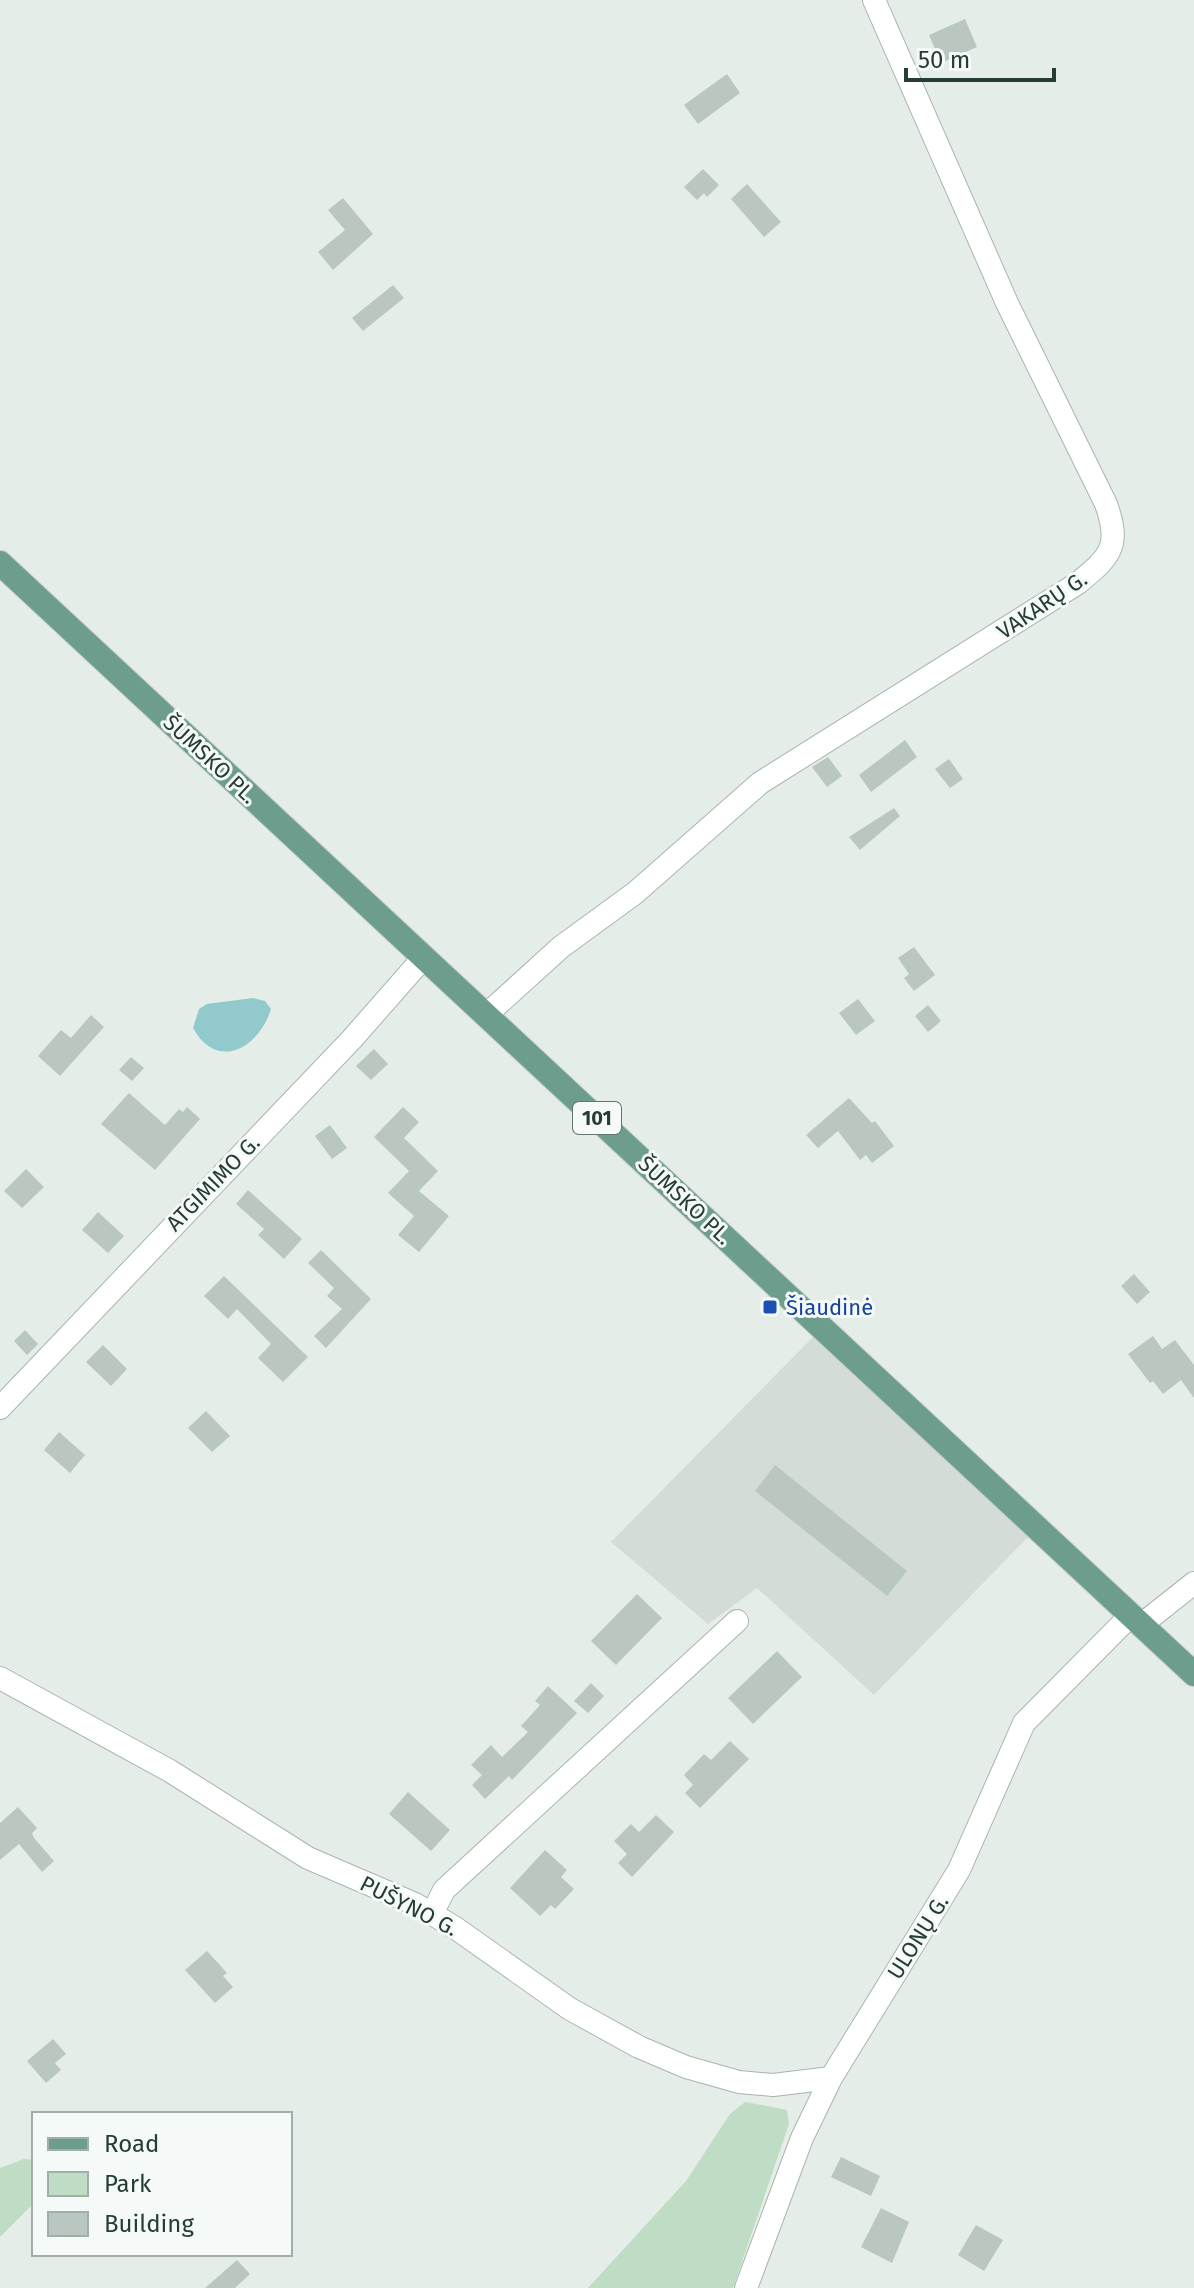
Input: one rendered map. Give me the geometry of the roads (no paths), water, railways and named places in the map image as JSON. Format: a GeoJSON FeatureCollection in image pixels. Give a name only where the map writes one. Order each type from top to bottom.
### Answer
{"type":"FeatureCollection","features":[{"type":"Feature","properties":{"kind":"main road","name":"ŠUMSKO PL."},"geometry":{"type":"LineString","coordinates":[[0,563],[1194,1674]]}},
{"type":"Feature","properties":{"kind":"street","name":"VAKARŲ G."},"geometry":{"type":"LineString","coordinates":[[486,1015],[561,947],[635,893],[760,783],[1078,583],[1108,555],[1115,528],[1106,504],[1007,303],[874,0]]}},
{"type":"Feature","properties":{"kind":"street","name":"ATGIMIMO G."},"geometry":{"type":"LineString","coordinates":[[0,1408],[352,1039],[424,957]]}},
{"type":"Feature","properties":{"kind":"street","name":"ULONŲ G."},"geometry":{"type":"LineString","coordinates":[[746,2288],[802,2138],[831,2078],[959,1870],[1024,1723],[1047,1696],[1136,1620],[1194,1583]]}},
{"type":"Feature","properties":{"kind":"street"},"geometry":{"type":"LineString","coordinates":[[432,1914],[444,1890],[737,1621]]}},
{"type":"Feature","properties":{"kind":"street","name":"PUŠYNO G."},"geometry":{"type":"LineString","coordinates":[[0,1678],[170,1771],[308,1858],[432,1914],[570,2009],[686,2067],[739,2082],[773,2085],[831,2078]]}},
{"type":"Feature","properties":{"kind":"water"},"geometry":{"type":"Polygon","coordinates":[[[253,998],[265,1001],[271,1009],[257,1035],[236,1050],[225,1052],[214,1049],[193,1028],[199,1009],[207,1004],[253,998]]]}},
{"type":"Feature","properties":{"kind":"place","name":"Šiaudinė"},"geometry":{"type":"Point","coordinates":[770,1307]}}]}
